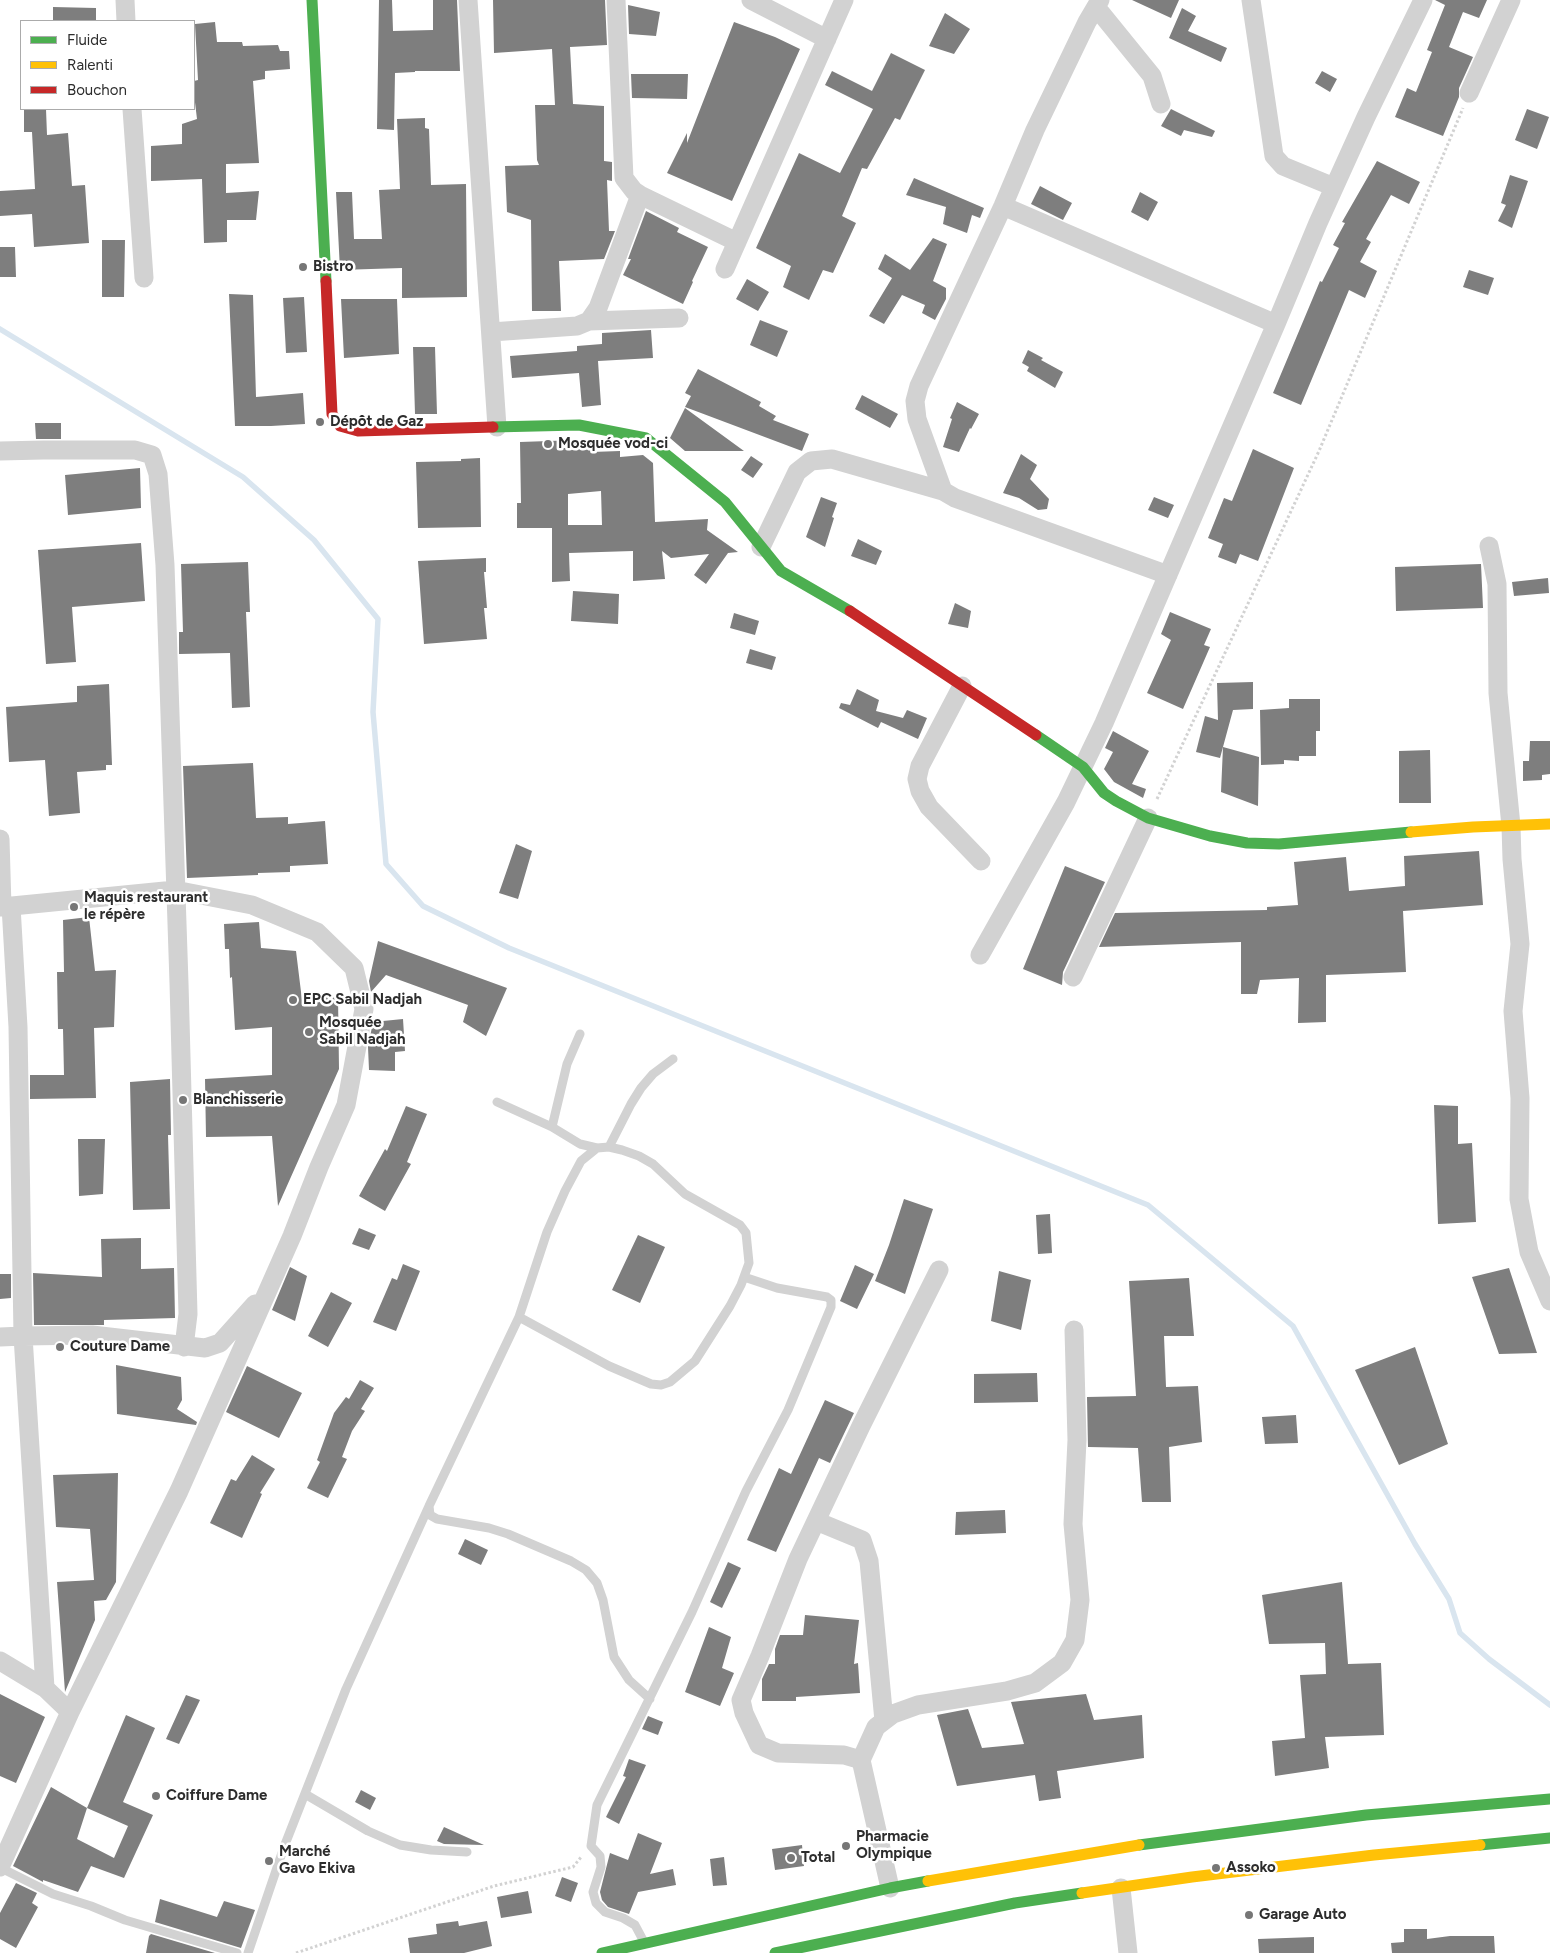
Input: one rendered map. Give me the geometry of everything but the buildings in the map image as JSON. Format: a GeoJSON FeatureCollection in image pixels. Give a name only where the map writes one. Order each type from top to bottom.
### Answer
{"type":"FeatureCollection","features":[{"type":"Feature","properties":{"kind":"street"},"geometry":{"type":"LineString","coordinates":[[125,0],[126,20]]}},
{"type":"Feature","properties":{"kind":"street"},"geometry":{"type":"LineString","coordinates":[[312,0],[332,414],[340,426],[358,431],[579,425],[646,438],[725,502],[781,571],[836,602],[962,686],[1083,768],[1104,793],[1148,818],[1210,836],[1247,843],[1278,844],[1473,827],[1550,824]]}},
{"type":"Feature","properties":{"kind":"street"},"geometry":{"type":"LineString","coordinates":[[468,0],[497,427]]}},
{"type":"Feature","properties":{"kind":"street"},"geometry":{"type":"LineString","coordinates":[[616,0],[624,178],[634,191],[640,195],[737,242]]}},
{"type":"Feature","properties":{"kind":"street"},"geometry":{"type":"LineString","coordinates":[[751,0],[827,39]]}},
{"type":"Feature","properties":{"kind":"street"},"geometry":{"type":"LineString","coordinates":[[724,269],[844,0]]}},
{"type":"Feature","properties":{"kind":"street"},"geometry":{"type":"LineString","coordinates":[[1251,0],[1274,156],[1283,166],[1334,187]]}},
{"type":"Feature","properties":{"kind":"street"},"geometry":{"type":"LineString","coordinates":[[980,956],[1066,802],[1104,723],[1334,187],[1423,0]]}},
{"type":"Feature","properties":{"kind":"street"},"geometry":{"type":"LineString","coordinates":[[1469,93],[1510,0]]}},
{"type":"Feature","properties":{"kind":"street"},"geometry":{"type":"LineString","coordinates":[[943,491],[917,419],[915,401],[946,326],[1003,206],[1035,130],[1098,3],[1152,76],[1161,104]]}},
{"type":"Feature","properties":{"kind":"street"},"geometry":{"type":"LineString","coordinates":[[132,110],[144,278]]}},
{"type":"Feature","properties":{"kind":"street"},"geometry":{"type":"LineString","coordinates":[[589,321],[598,308],[640,195]]}},
{"type":"Feature","properties":{"kind":"street"},"geometry":{"type":"LineString","coordinates":[[1003,206],[1276,324]]}},
{"type":"Feature","properties":{"kind":"street"},"geometry":{"type":"LineString","coordinates":[[491,332],[577,326],[589,321],[679,318]]}},
{"type":"Feature","properties":{"kind":"street"},"geometry":{"type":"LineString","coordinates":[[0,452],[134,450],[152,455],[158,474],[166,565],[188,1314],[184,1347]]}},
{"type":"Feature","properties":{"kind":"street"},"geometry":{"type":"LineString","coordinates":[[761,547],[797,472],[811,461],[832,459],[943,491],[955,498],[1168,575]]}},
{"type":"Feature","properties":{"kind":"street"},"geometry":{"type":"LineString","coordinates":[[1489,546],[1497,584],[1498,693],[1520,944],[1513,1011],[1520,1098],[1520,1199],[1529,1252],[1550,1301]]}},
{"type":"Feature","properties":{"kind":"street"},"geometry":{"type":"LineString","coordinates":[[962,686],[920,766],[917,779],[920,791],[929,807],[981,860]]}},
{"type":"Feature","properties":{"kind":"street"},"geometry":{"type":"LineString","coordinates":[[1073,977],[1148,818]]}},
{"type":"Feature","properties":{"kind":"street"},"geometry":{"type":"LineString","coordinates":[[0,840],[4,906],[18,1028],[23,1336],[45,1688]]}},
{"type":"Feature","properties":{"kind":"street"},"geometry":{"type":"LineString","coordinates":[[1,1868],[70,1712],[179,1492],[292,1236],[346,1105],[364,1009],[354,968],[317,932],[252,905],[175,890],[4,906]]}},
{"type":"Feature","properties":{"kind":"street"},"geometry":{"type":"LineString","coordinates":[[861,1760],[844,1755],[778,1753],[759,1745],[741,1700],[788,1583],[816,1521],[939,1270]]}},
{"type":"Feature","properties":{"kind":"street"},"geometry":{"type":"LineString","coordinates":[[0,1337],[92,1335],[205,1348],[220,1343],[235,1328],[271,1284]]}},
{"type":"Feature","properties":{"kind":"street"},"geometry":{"type":"LineString","coordinates":[[890,1888],[861,1760],[876,1727],[893,1714],[918,1704],[1007,1691],[1035,1683],[1062,1663],[1075,1640],[1080,1600],[1074,1524],[1077,1440],[1074,1330]]}},
{"type":"Feature","properties":{"kind":"street"},"geometry":{"type":"LineString","coordinates":[[816,1521],[862,1540],[869,1561],[884,1721]]}},
{"type":"Feature","properties":{"kind":"street"},"geometry":{"type":"LineString","coordinates":[[0,1661],[45,1688],[70,1712]]}},
{"type":"Feature","properties":{"kind":"street"},"geometry":{"type":"LineString","coordinates":[[602,1953],[890,1888],[1116,1848],[1366,1815],[1550,1799]]}},
{"type":"Feature","properties":{"kind":"street"},"geometry":{"type":"LineString","coordinates":[[775,1953],[1015,1903],[1192,1877],[1374,1855],[1550,1838]]}},
{"type":"Feature","properties":{"kind":"street"},"geometry":{"type":"LineString","coordinates":[[1121,1888],[1128,1953]]}},
{"type":"Feature","properties":{"kind":"lane"},"geometry":{"type":"LineString","coordinates":[[552,1127],[567,1064],[580,1034]]}},
{"type":"Feature","properties":{"kind":"lane"},"geometry":{"type":"LineString","coordinates":[[609,1147],[641,1088],[653,1074],[673,1059]]}},
{"type":"Feature","properties":{"kind":"lane"},"geometry":{"type":"LineString","coordinates":[[497,1102],[552,1127],[580,1144],[596,1148],[609,1147],[639,1156],[653,1164],[685,1194],[740,1225],[746,1233],[749,1254],[749,1263],[730,1306],[695,1361],[670,1382],[661,1385],[651,1384],[609,1366],[519,1317]]}},
{"type":"Feature","properties":{"kind":"lane"},"geometry":{"type":"LineString","coordinates":[[248,1953],[284,1847],[346,1689],[429,1506],[519,1317],[547,1232],[565,1191],[581,1161],[596,1148]]}},
{"type":"Feature","properties":{"kind":"lane"},"geometry":{"type":"LineString","coordinates":[[644,1943],[635,1925],[623,1918],[605,1912],[596,1903],[593,1892],[601,1867],[600,1856],[591,1846],[597,1805],[692,1612],[746,1491],[790,1404],[831,1307],[831,1300],[827,1297],[777,1288],[744,1276]]}},
{"type":"Feature","properties":{"kind":"lane"},"geometry":{"type":"LineString","coordinates":[[429,1506],[430,1514],[437,1519],[489,1528],[508,1534],[571,1561],[586,1570],[597,1583],[604,1600],[614,1657],[629,1680],[650,1699]]}},
{"type":"Feature","properties":{"kind":"lane"},"geometry":{"type":"LineString","coordinates":[[305,1794],[368,1831],[400,1845],[431,1850],[467,1852]]}},
{"type":"Feature","properties":{"kind":"lane"},"geometry":{"type":"LineString","coordinates":[[1,1868],[53,1894],[91,1906],[125,1920],[237,1953]]}},
{"type":"Feature","properties":{"kind":"path"},"geometry":{"type":"LineString","coordinates":[[1148,818],[1319,451],[1469,93]]}},
{"type":"Feature","properties":{"kind":"path"},"geometry":{"type":"LineString","coordinates":[[296,1953],[494,1886],[573,1867],[591,1846]]}},
{"type":"Feature","properties":{"kind":"waterway"},"geometry":{"type":"LineString","coordinates":[[0,329],[243,477],[314,540],[378,619],[373,712],[386,864],[423,906],[509,948],[1148,1205],[1293,1326],[1415,1544],[1449,1599],[1460,1633],[1489,1659],[1550,1705]]}},
{"type":"Feature","properties":{"kind":"traffic: fast"},"geometry":{"type":"LineString","coordinates":[[312,0],[326,281]]}},
{"type":"Feature","properties":{"kind":"traffic: fast"},"geometry":{"type":"LineString","coordinates":[[493,427],[579,425],[646,438],[725,502],[781,571],[850,611]]}},
{"type":"Feature","properties":{"kind":"traffic: fast"},"geometry":{"type":"LineString","coordinates":[[1036,735],[1083,767],[1104,793],[1116,801],[1148,818],[1210,836],[1247,843],[1279,844],[1411,832]]}},
{"type":"Feature","properties":{"kind":"traffic: fast"},"geometry":{"type":"LineString","coordinates":[[1139,1845],[1366,1815],[1550,1799]]}},
{"type":"Feature","properties":{"kind":"traffic: fast"},"geometry":{"type":"LineString","coordinates":[[1480,1845],[1550,1838]]}},
{"type":"Feature","properties":{"kind":"traffic: fast"},"geometry":{"type":"LineString","coordinates":[[602,1953],[928,1881]]}},
{"type":"Feature","properties":{"kind":"traffic: fast"},"geometry":{"type":"LineString","coordinates":[[775,1953],[1015,1903],[1082,1893]]}},
{"type":"Feature","properties":{"kind":"traffic: slow"},"geometry":{"type":"LineString","coordinates":[[1411,832],[1550,824]]}},
{"type":"Feature","properties":{"kind":"traffic: slow"},"geometry":{"type":"LineString","coordinates":[[928,1881],[1139,1845]]}},
{"type":"Feature","properties":{"kind":"traffic: slow"},"geometry":{"type":"LineString","coordinates":[[1082,1893],[1192,1877],[1374,1855],[1480,1845]]}},
{"type":"Feature","properties":{"kind":"traffic: jam"},"geometry":{"type":"LineString","coordinates":[[326,281],[332,414],[340,426],[358,431],[493,427]]}},
{"type":"Feature","properties":{"kind":"traffic: jam"},"geometry":{"type":"LineString","coordinates":[[850,611],[1036,735]]}},
{"type":"Feature","properties":{"kind":"place","name":"Bistro"},"geometry":{"type":"Point","coordinates":[303,267]}},
{"type":"Feature","properties":{"kind":"place","name":"Dépôt de Gaz"},"geometry":{"type":"Point","coordinates":[320,422]}},
{"type":"Feature","properties":{"kind":"place","name":"Mosquée vod-ci"},"geometry":{"type":"Point","coordinates":[548,444]}},
{"type":"Feature","properties":{"kind":"place","name":"Maquis restaurant le répère"},"geometry":{"type":"Point","coordinates":[74,907]}},
{"type":"Feature","properties":{"kind":"place","name":"EPC Sabil Nadjah"},"geometry":{"type":"Point","coordinates":[293,1000]}},
{"type":"Feature","properties":{"kind":"place","name":"Mosquée Sabil Nadjah"},"geometry":{"type":"Point","coordinates":[309,1032]}},
{"type":"Feature","properties":{"kind":"place","name":"Blanchisserie"},"geometry":{"type":"Point","coordinates":[183,1100]}},
{"type":"Feature","properties":{"kind":"place","name":"Couture Dame"},"geometry":{"type":"Point","coordinates":[60,1347]}},
{"type":"Feature","properties":{"kind":"place","name":"Coiffure Dame"},"geometry":{"type":"Point","coordinates":[156,1796]}},
{"type":"Feature","properties":{"kind":"place","name":"Pharmacie Olympique"},"geometry":{"type":"Point","coordinates":[846,1846]}},
{"type":"Feature","properties":{"kind":"place","name":"Total"},"geometry":{"type":"Point","coordinates":[791,1858]}},
{"type":"Feature","properties":{"kind":"place","name":"Marché Gavo Ekiva"},"geometry":{"type":"Point","coordinates":[269,1861]}},
{"type":"Feature","properties":{"kind":"place","name":"Assoko"},"geometry":{"type":"Point","coordinates":[1216,1868]}},
{"type":"Feature","properties":{"kind":"place","name":"Garage Auto"},"geometry":{"type":"Point","coordinates":[1249,1915]}}]}
